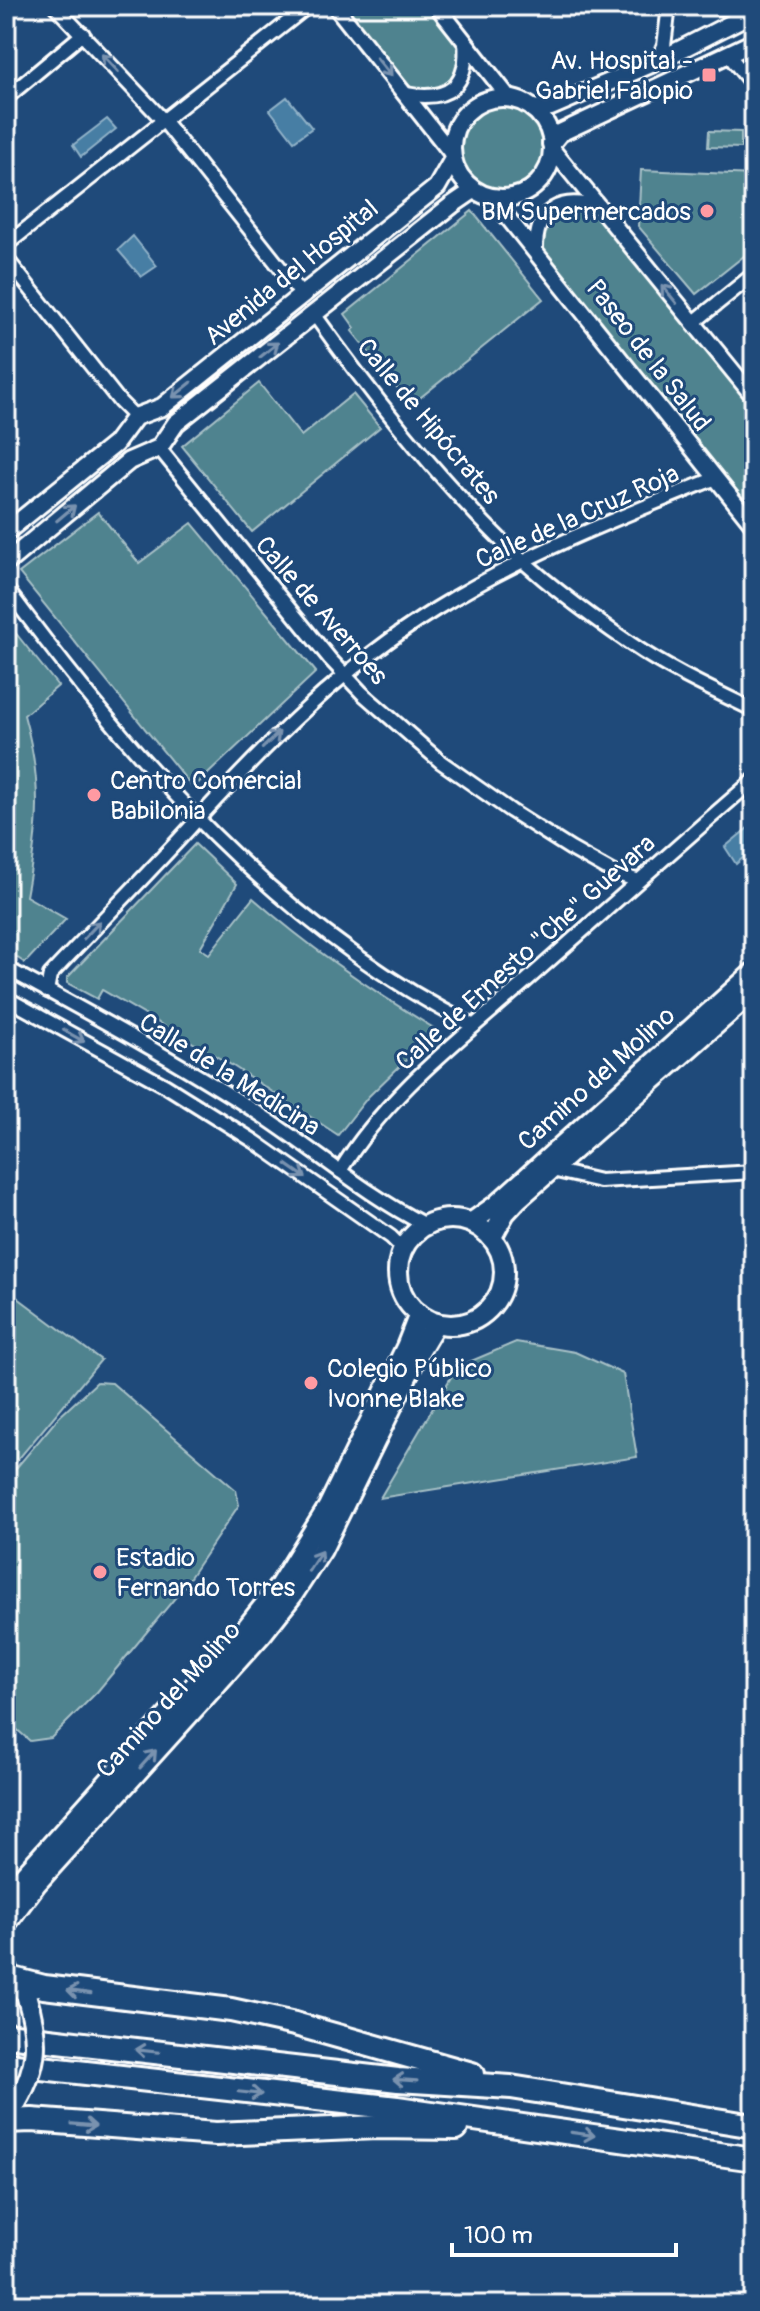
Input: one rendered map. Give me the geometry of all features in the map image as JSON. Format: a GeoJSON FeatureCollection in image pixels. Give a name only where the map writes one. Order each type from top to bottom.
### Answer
{"type":"FeatureCollection","features":[{"type":"Feature","properties":{"kind":"highway"},"geometry":{"type":"LineString","coordinates":[[17,1982],[184,2003],[283,2021],[455,2071],[489,2077],[511,2087]]}},
{"type":"Feature","properties":{"kind":"highway"},"geometry":{"type":"LineString","coordinates":[[6,2035],[398,2080],[511,2087],[754,2126]]}},
{"type":"Feature","properties":{"kind":"highway"},"geometry":{"type":"LineString","coordinates":[[6,2064],[506,2123],[754,2159]]}},
{"type":"Feature","properties":{"kind":"highway"},"geometry":{"type":"LineString","coordinates":[[10,2112],[32,2120],[216,2134],[377,2127],[486,2129],[506,2123]]}},
{"type":"Feature","properties":{"kind":"main road"},"geometry":{"type":"LineString","coordinates":[[533,109],[551,107],[656,62],[754,10]]}},
{"type":"Feature","properties":{"kind":"main road"},"geometry":{"type":"LineString","coordinates":[[552,146],[543,119],[533,109],[510,99],[490,99],[473,107],[459,121],[452,139],[452,156],[460,177],[474,190],[492,198],[512,198],[530,190],[544,176],[552,146],[560,133],[754,42]]}},
{"type":"Feature","properties":{"kind":"main road","name":"Avenida del Hospital"},"geometry":{"type":"LineString","coordinates":[[6,532],[115,444],[137,420],[162,407],[437,187],[452,156]]}},
{"type":"Feature","properties":{"kind":"main road","name":"Avenida del Hospital"},"geometry":{"type":"LineString","coordinates":[[6,563],[129,461],[156,445],[176,423],[474,190]]}},
{"type":"Feature","properties":{"kind":"main road"},"geometry":{"type":"LineString","coordinates":[[137,420],[162,421],[156,445],[130,445],[137,420]]}},
{"type":"Feature","properties":{"kind":"main road","name":"Camino del Molino"},"geometry":{"type":"LineString","coordinates":[[472,1222],[496,1205],[754,972]]}},
{"type":"Feature","properties":{"kind":"main road","name":"Camino del Molino"},"geometry":{"type":"LineString","coordinates":[[492,1237],[505,1213],[754,991]]}},
{"type":"Feature","properties":{"kind":"main road"},"geometry":{"type":"LineString","coordinates":[[451,1218],[472,1222],[492,1237],[502,1257],[504,1280],[496,1301],[480,1317],[459,1325],[436,1323],[419,1314],[406,1301],[399,1284],[400,1257],[414,1234],[425,1225],[451,1218]]}},
{"type":"Feature","properties":{"kind":"main road","name":"Camino del Molino"},"geometry":{"type":"LineString","coordinates":[[6,1895],[247,1627],[279,1586],[328,1507],[419,1314]]}},
{"type":"Feature","properties":{"kind":"main road","name":"Camino del Molino"},"geometry":{"type":"LineString","coordinates":[[6,1924],[36,1884],[262,1634],[292,1596],[327,1541],[436,1323]]}},
{"type":"Feature","properties":{"kind":"main road"},"geometry":{"type":"LineString","coordinates":[[10,2112],[28,2083],[36,2055],[36,2027],[17,1982]]}},
{"type":"Feature","properties":{"kind":"street"},"geometry":{"type":"LineString","coordinates":[[55,6],[163,120],[301,294]]}},
{"type":"Feature","properties":{"kind":"street"},"geometry":{"type":"LineString","coordinates":[[6,245],[308,6]]}},
{"type":"Feature","properties":{"kind":"street"},"geometry":{"type":"LineString","coordinates":[[335,6],[452,156]]}},
{"type":"Feature","properties":{"kind":"street"},"geometry":{"type":"LineString","coordinates":[[437,6],[510,99]]}},
{"type":"Feature","properties":{"kind":"street"},"geometry":{"type":"LineString","coordinates":[[656,62],[664,46],[669,6]]}},
{"type":"Feature","properties":{"kind":"street"},"geometry":{"type":"LineString","coordinates":[[715,6],[734,11],[754,10]]}},
{"type":"Feature","properties":{"kind":"street"},"geometry":{"type":"LineString","coordinates":[[6,98],[83,34]]}},
{"type":"Feature","properties":{"kind":"street"},"geometry":{"type":"LineString","coordinates":[[406,94],[425,98],[439,96],[457,82],[467,59],[465,41]]}},
{"type":"Feature","properties":{"kind":"street"},"geometry":{"type":"LineString","coordinates":[[728,54],[754,87]]}},
{"type":"Feature","properties":{"kind":"street","name":"Paseo de la Salud"},"geometry":{"type":"LineString","coordinates":[[552,146],[754,397]]}},
{"type":"Feature","properties":{"kind":"street","name":"Paseo de la Salud"},"geometry":{"type":"LineString","coordinates":[[492,198],[754,526]]}},
{"type":"Feature","properties":{"kind":"street"},"geometry":{"type":"LineString","coordinates":[[536,251],[537,227],[543,217],[556,207],[580,202],[599,208]]}},
{"type":"Feature","properties":{"kind":"street"},"geometry":{"type":"LineString","coordinates":[[6,258],[137,420]]}},
{"type":"Feature","properties":{"kind":"street"},"geometry":{"type":"LineString","coordinates":[[693,323],[754,274]]}},
{"type":"Feature","properties":{"kind":"street","name":"Calle de Hipócrates"},"geometry":{"type":"LineString","coordinates":[[314,314],[435,471],[523,559],[632,645],[754,710]]}},
{"type":"Feature","properties":{"kind":"street","name":"Calle de Averroes"},"geometry":{"type":"LineString","coordinates":[[156,445],[362,693],[452,770],[571,849],[612,872],[636,880]]}},
{"type":"Feature","properties":{"kind":"street","name":"Calle de la Cruz Roja"},"geometry":{"type":"LineString","coordinates":[[47,991],[50,975],[270,741],[345,675],[434,610],[523,559],[716,478]]}},
{"type":"Feature","properties":{"kind":"street"},"geometry":{"type":"LineString","coordinates":[[6,588],[49,647],[197,820],[281,898],[340,943],[408,990],[474,1026]]}},
{"type":"Feature","properties":{"kind":"street","name":"Calle de Ernesto \"Che\" Guevara"},"geometry":{"type":"LineString","coordinates":[[340,1171],[352,1150],[407,1086],[636,880],[754,780]]}},
{"type":"Feature","properties":{"kind":"street","name":"Calle de la Medicina"},"geometry":{"type":"LineString","coordinates":[[6,968],[142,1043],[264,1118],[425,1225]]}},
{"type":"Feature","properties":{"kind":"street"},"geometry":{"type":"LineString","coordinates":[[6,1015],[11,1001],[166,1086],[254,1141],[391,1237],[403,1249]]}},
{"type":"Feature","properties":{"kind":"street","name":"Camino del Molino"},"geometry":{"type":"LineString","coordinates":[[552,1170],[600,1181],[754,1172]]}},
{"type":"Feature","properties":{"kind":"green space"},"geometry":{"type":"Polygon","coordinates":[[[343,6],[429,6],[458,43],[463,58],[453,77],[440,89],[432,91],[423,91],[403,82],[343,6]]]}},
{"type":"Feature","properties":{"kind":"green space"},"geometry":{"type":"Polygon","coordinates":[[[502,98],[521,102],[537,113],[548,129],[552,148],[548,167],[537,183],[521,194],[502,198],[483,194],[467,183],[456,167],[452,148],[456,129],[467,113],[483,102],[502,98]]]}},
{"type":"Feature","properties":{"kind":"green space"},"geometry":{"type":"Polygon","coordinates":[[[709,131],[741,132],[741,148],[708,147],[709,131]]]}},
{"type":"Feature","properties":{"kind":"green space"},"geometry":{"type":"Polygon","coordinates":[[[641,170],[754,175],[754,248],[696,294],[638,226],[641,170]]]}},
{"type":"Feature","properties":{"kind":"green space"},"geometry":{"type":"Polygon","coordinates":[[[582,207],[598,216],[754,408],[754,517],[540,250],[541,226],[560,209],[582,207]]]}},
{"type":"Feature","properties":{"kind":"green space"},"geometry":{"type":"Polygon","coordinates":[[[472,211],[543,299],[411,405],[352,331],[355,328],[345,314],[472,211]]]}},
{"type":"Feature","properties":{"kind":"green space"},"geometry":{"type":"Polygon","coordinates":[[[259,383],[301,436],[353,394],[380,427],[252,532],[182,446],[259,383]]]}},
{"type":"Feature","properties":{"kind":"green space"},"geometry":{"type":"Polygon","coordinates":[[[98,512],[139,563],[192,523],[316,672],[193,788],[19,573],[98,512]]]}},
{"type":"Feature","properties":{"kind":"green space"},"geometry":{"type":"Polygon","coordinates":[[[6,621],[58,686],[24,715],[34,762],[37,806],[26,896],[66,919],[25,963],[6,950],[6,621]]]}},
{"type":"Feature","properties":{"kind":"green space"},"geometry":{"type":"Polygon","coordinates":[[[195,844],[237,884],[200,948],[209,954],[253,898],[342,968],[437,1030],[368,1097],[338,1135],[233,1066],[102,990],[97,999],[67,983],[67,978],[195,844]]]}},
{"type":"Feature","properties":{"kind":"green space"},"geometry":{"type":"Polygon","coordinates":[[[6,1289],[101,1360],[6,1474],[6,1289]]]}},
{"type":"Feature","properties":{"kind":"green space"},"geometry":{"type":"Polygon","coordinates":[[[516,1342],[575,1352],[623,1374],[637,1457],[380,1498],[457,1367],[516,1342]]]}},
{"type":"Feature","properties":{"kind":"green space","name":"Estadio Fernando Torres"},"geometry":{"type":"Polygon","coordinates":[[[97,1382],[112,1383],[236,1490],[239,1505],[180,1592],[97,1692],[51,1738],[30,1741],[6,1720],[6,1480],[58,1418],[97,1382]]]}},
{"type":"Feature","properties":{"kind":"water"},"geometry":{"type":"Polygon","coordinates":[[[287,97],[312,128],[294,141],[270,110],[287,97]]]}},
{"type":"Feature","properties":{"kind":"water"},"geometry":{"type":"Polygon","coordinates":[[[107,119],[116,129],[81,157],[73,145],[107,119]]]}},
{"type":"Feature","properties":{"kind":"water"},"geometry":{"type":"Polygon","coordinates":[[[133,236],[157,266],[141,277],[118,250],[133,236]]]}},
{"type":"Feature","properties":{"kind":"water"},"geometry":{"type":"Polygon","coordinates":[[[754,823],[754,848],[736,864],[725,847],[754,823]]]}},
{"type":"Feature","properties":{"kind":"place","name":"Av. Hospital - Gabriel Falopio"},"geometry":{"type":"Point","coordinates":[709,75]}},
{"type":"Feature","properties":{"kind":"place","name":"BM Supermercados"},"geometry":{"type":"Point","coordinates":[707,211]}},
{"type":"Feature","properties":{"kind":"place","name":"Centro Comercial Babilonia"},"geometry":{"type":"Point","coordinates":[94,795]}},
{"type":"Feature","properties":{"kind":"place","name":"Colegio Público Ivonne Blake"},"geometry":{"type":"Point","coordinates":[311,1383]}},
{"type":"Feature","properties":{"kind":"place","name":"Estadio Fernando Torres"},"geometry":{"type":"Point","coordinates":[100,1572]}}]}
